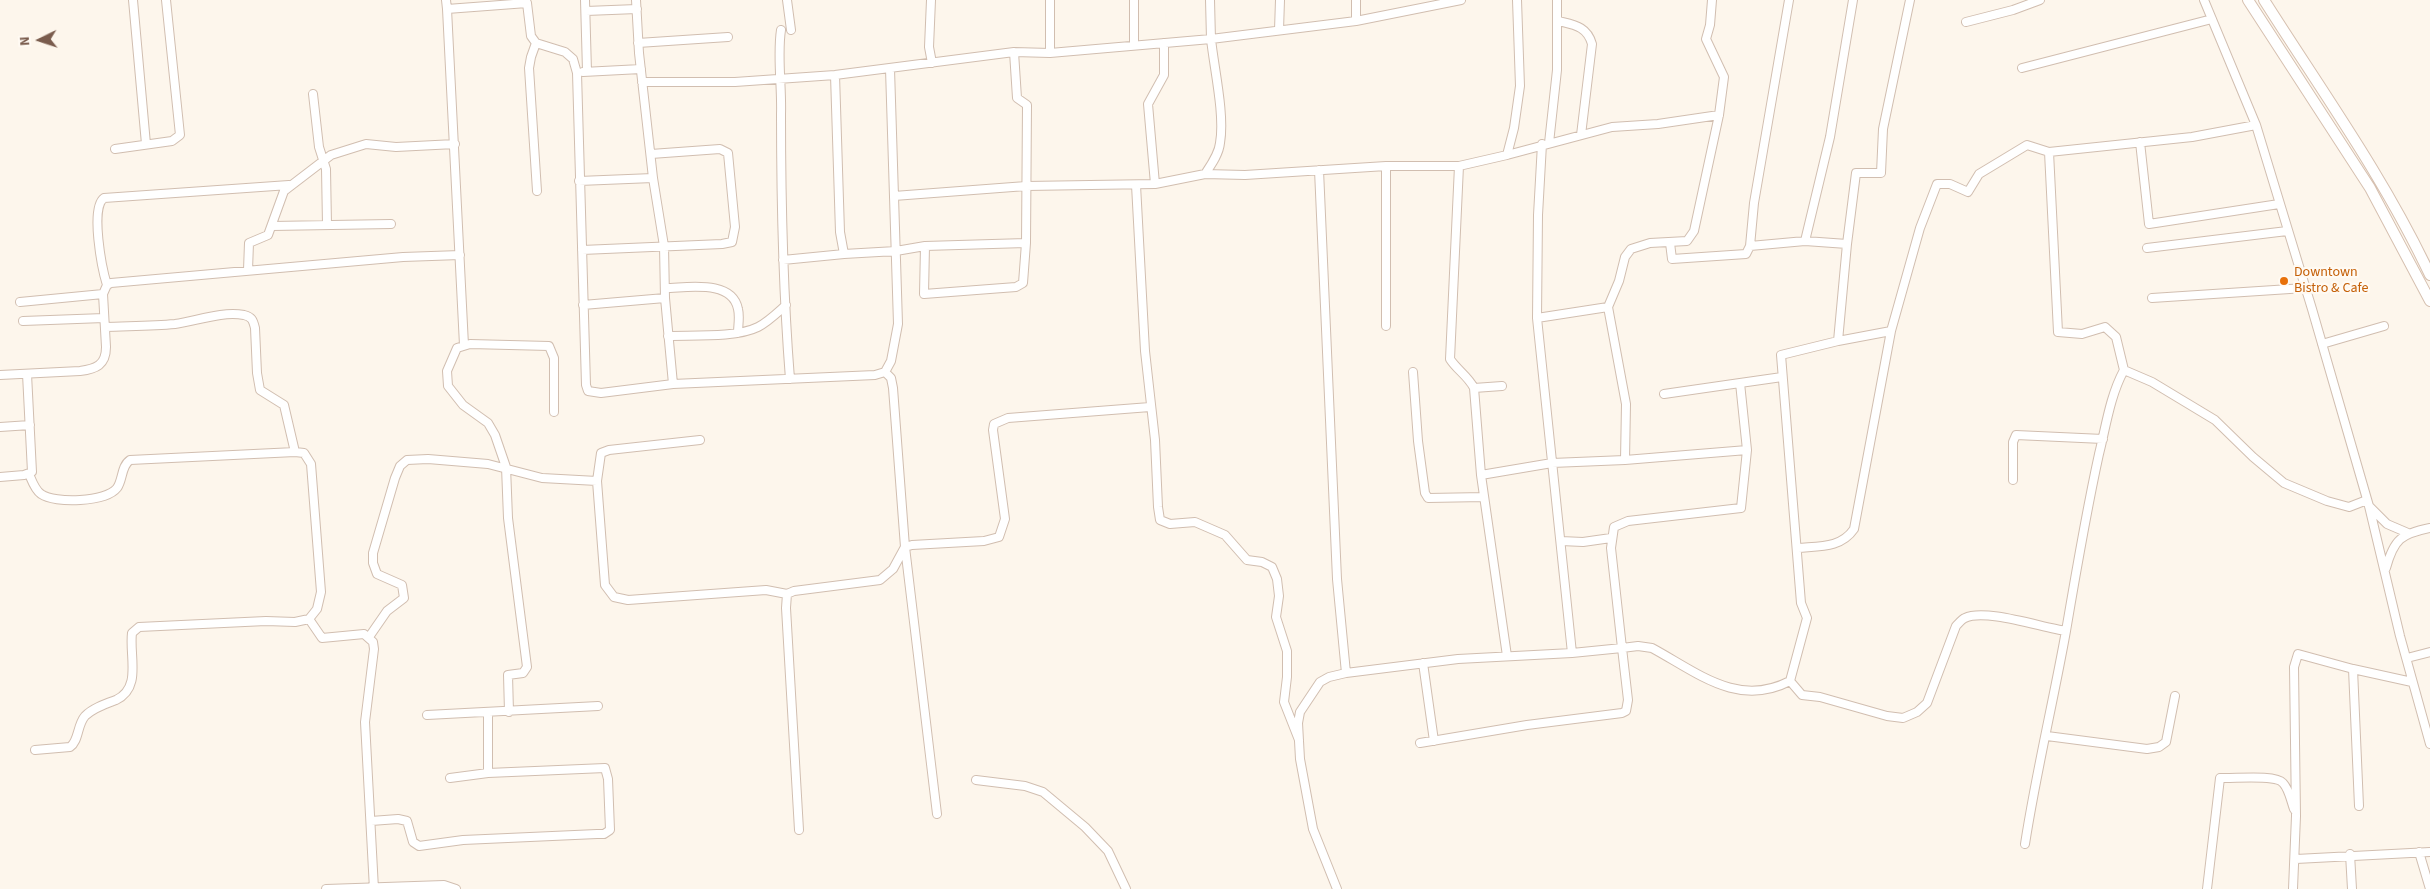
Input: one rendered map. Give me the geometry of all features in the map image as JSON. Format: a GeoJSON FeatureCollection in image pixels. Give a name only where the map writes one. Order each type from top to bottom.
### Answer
{"type":"FeatureCollection","features":[{"type":"Feature","properties":{"kind":"street"},"geometry":{"type":"LineString","coordinates":[[133,0],[146,144]]}},
{"type":"Feature","properties":{"kind":"street"},"geometry":{"type":"LineString","coordinates":[[115,149],[172,141],[180,135],[166,0]]}},
{"type":"Feature","properties":{"kind":"street"},"geometry":{"type":"LineString","coordinates":[[446,0],[464,345]]}},
{"type":"Feature","properties":{"kind":"street"},"geometry":{"type":"LineString","coordinates":[[585,0],[587,71]]}},
{"type":"Feature","properties":{"kind":"street"},"geometry":{"type":"LineString","coordinates":[[636,0],[638,43],[652,178],[664,246],[665,298],[673,384]]}},
{"type":"Feature","properties":{"kind":"street"},"geometry":{"type":"LineString","coordinates":[[787,0],[791,30]]}},
{"type":"Feature","properties":{"kind":"street"},"geometry":{"type":"LineString","coordinates":[[931,0],[929,48],[932,63]]}},
{"type":"Feature","properties":{"kind":"street"},"geometry":{"type":"LineString","coordinates":[[1050,0],[1050,53]]}},
{"type":"Feature","properties":{"kind":"street"},"geometry":{"type":"LineString","coordinates":[[1134,0],[1134,45]]}},
{"type":"Feature","properties":{"kind":"street"},"geometry":{"type":"LineString","coordinates":[[1205,174],[1214,161],[1220,143],[1220,118],[1211,38],[1210,0]]}},
{"type":"Feature","properties":{"kind":"street"},"geometry":{"type":"LineString","coordinates":[[1279,30],[1280,0]]}},
{"type":"Feature","properties":{"kind":"street"},"geometry":{"type":"LineString","coordinates":[[1356,0],[1356,21]]}},
{"type":"Feature","properties":{"kind":"street"},"geometry":{"type":"LineString","coordinates":[[642,82],[735,82],[782,77],[835,75],[1014,52],[1050,53],[1164,43],[1356,21],[1461,0]]}},
{"type":"Feature","properties":{"kind":"street"},"geometry":{"type":"LineString","coordinates":[[1507,155],[1514,128],[1520,86],[1517,0]]}},
{"type":"Feature","properties":{"kind":"street"},"geometry":{"type":"LineString","coordinates":[[1557,0],[1557,70],[1546,144],[1537,231],[1538,318],[1572,653]]}},
{"type":"Feature","properties":{"kind":"street"},"geometry":{"type":"LineString","coordinates":[[1625,460],[1626,404],[1608,307],[1619,281],[1624,257],[1631,249],[1650,243],[1687,241],[1694,231],[1724,77],[1706,40],[1710,25],[1712,0]]}},
{"type":"Feature","properties":{"kind":"street"},"geometry":{"type":"LineString","coordinates":[[1670,243],[1672,259],[1746,254],[1750,246],[1754,203],[1789,0]]}},
{"type":"Feature","properties":{"kind":"street"},"geometry":{"type":"LineString","coordinates":[[1805,241],[1830,137],[1852,0]]}},
{"type":"Feature","properties":{"kind":"street"},"geometry":{"type":"LineString","coordinates":[[1838,341],[1856,173],[1880,173],[1883,129],[1910,0]]}},
{"type":"Feature","properties":{"kind":"street"},"geometry":{"type":"LineString","coordinates":[[1966,22],[2013,10],[2040,0]]}},
{"type":"Feature","properties":{"kind":"street"},"geometry":{"type":"LineString","coordinates":[[2204,0],[2256,125],[2368,503],[2412,682],[2430,744]]}},
{"type":"Feature","properties":{"kind":"street"},"geometry":{"type":"LineString","coordinates":[[2248,0],[2370,188],[2430,301]]}},
{"type":"Feature","properties":{"kind":"street"},"geometry":{"type":"LineString","coordinates":[[2264,0],[2365,155],[2416,245],[2430,275]]}},
{"type":"Feature","properties":{"kind":"street"},"geometry":{"type":"LineString","coordinates":[[447,9],[489,2],[527,1],[531,36],[536,43],[565,52],[573,58],[577,73],[578,181],[582,250],[585,375],[588,391],[601,393],[673,384],[875,375],[886,372]]}},
{"type":"Feature","properties":{"kind":"street"},"geometry":{"type":"LineString","coordinates":[[586,10],[637,9]]}},
{"type":"Feature","properties":{"kind":"street"},"geometry":{"type":"LineString","coordinates":[[2022,68],[2212,20]]}},
{"type":"Feature","properties":{"kind":"street"},"geometry":{"type":"LineString","coordinates":[[1558,21],[1578,26],[1590,35],[1592,44],[1581,135]]}},
{"type":"Feature","properties":{"kind":"street"},"geometry":{"type":"LineString","coordinates":[[781,30],[779,43],[782,77],[781,181],[783,260],[790,379]]}},
{"type":"Feature","properties":{"kind":"street"},"geometry":{"type":"LineString","coordinates":[[638,43],[728,37]]}},
{"type":"Feature","properties":{"kind":"street"},"geometry":{"type":"LineString","coordinates":[[536,43],[531,57],[530,68],[537,191]]}},
{"type":"Feature","properties":{"kind":"street"},"geometry":{"type":"LineString","coordinates":[[1155,184],[1148,104],[1164,75],[1164,43]]}},
{"type":"Feature","properties":{"kind":"street"},"geometry":{"type":"LineString","coordinates":[[925,246],[924,294],[1016,287],[1023,282],[1026,243],[1027,105],[1017,98],[1014,52]]}},
{"type":"Feature","properties":{"kind":"street"},"geometry":{"type":"LineString","coordinates":[[577,73],[641,69]]}},
{"type":"Feature","properties":{"kind":"street"},"geometry":{"type":"LineString","coordinates":[[886,372],[891,361],[898,324],[890,69]]}},
{"type":"Feature","properties":{"kind":"street"},"geometry":{"type":"LineString","coordinates":[[835,75],[840,232],[844,254]]}},
{"type":"Feature","properties":{"kind":"street"},"geometry":{"type":"LineString","coordinates":[[313,94],[319,147],[324,159],[327,176],[327,225]]}},
{"type":"Feature","properties":{"kind":"street"},"geometry":{"type":"LineString","coordinates":[[894,196],[1026,186],[1155,184],[1205,174],[1245,175],[1386,166],[1459,166],[1612,127],[1658,124],[1718,115]]}},
{"type":"Feature","properties":{"kind":"street"},"geometry":{"type":"LineString","coordinates":[[1798,548],[1839,543],[1848,538],[1854,529],[1891,331],[1920,228],[1937,184],[1950,184],[1968,192],[1979,174],[2027,146],[2049,152],[2192,136],[2256,125]]}},
{"type":"Feature","properties":{"kind":"street"},"geometry":{"type":"LineString","coordinates":[[2140,142],[2149,224],[2278,204]]}},
{"type":"Feature","properties":{"kind":"street"},"geometry":{"type":"LineString","coordinates":[[248,270],[249,243],[265,238],[272,226],[281,196],[289,185],[324,159],[342,150],[366,144],[396,147],[455,144]]}},
{"type":"Feature","properties":{"kind":"street"},"geometry":{"type":"LineString","coordinates":[[582,250],[732,242],[734,227],[730,158],[728,152],[720,149],[651,154]]}},
{"type":"Feature","properties":{"kind":"street"},"geometry":{"type":"LineString","coordinates":[[2025,844],[2034,787],[2047,736],[2066,632],[2083,526],[2103,439],[2118,382],[2124,370],[2116,337],[2105,327],[2082,334],[2058,332],[2049,152]]}},
{"type":"Feature","properties":{"kind":"street"},"geometry":{"type":"LineString","coordinates":[[1386,166],[1386,326]]}},
{"type":"Feature","properties":{"kind":"street"},"geometry":{"type":"LineString","coordinates":[[1459,166],[1450,359],[1454,366],[1469,378],[1474,388],[1484,497],[1507,656]]}},
{"type":"Feature","properties":{"kind":"street"},"geometry":{"type":"LineString","coordinates":[[1320,170],[1338,580],[1346,673]]}},
{"type":"Feature","properties":{"kind":"street"},"geometry":{"type":"LineString","coordinates":[[578,181],[652,178]]}},
{"type":"Feature","properties":{"kind":"street"},"geometry":{"type":"LineString","coordinates":[[0,375],[80,371],[102,364],[106,356],[103,294],[107,285],[100,257],[98,206],[104,198],[289,185]]}},
{"type":"Feature","properties":{"kind":"street"},"geometry":{"type":"LineString","coordinates":[[1136,185],[1150,407],[1155,440],[1160,520],[1170,524],[1195,522],[1225,535],[1248,560],[1262,562],[1272,567],[1277,579],[1279,596],[1276,617],[1287,651],[1287,677],[1284,702],[1299,740]]}},
{"type":"Feature","properties":{"kind":"street"},"geometry":{"type":"LineString","coordinates":[[272,226],[391,224]]}},
{"type":"Feature","properties":{"kind":"street"},"geometry":{"type":"LineString","coordinates":[[2147,248],[2287,231]]}},
{"type":"Feature","properties":{"kind":"street"},"geometry":{"type":"LineString","coordinates":[[1750,246],[1805,241],[1847,244]]}},
{"type":"Feature","properties":{"kind":"street"},"geometry":{"type":"LineString","coordinates":[[783,260],[896,251],[925,246],[1026,243]]}},
{"type":"Feature","properties":{"kind":"street"},"geometry":{"type":"LineString","coordinates":[[107,285],[118,282],[248,270],[403,257],[460,255]]}},
{"type":"Feature","properties":{"kind":"street"},"geometry":{"type":"LineString","coordinates":[[665,288],[712,288],[721,290],[734,300],[738,307],[738,333]]}},
{"type":"Feature","properties":{"kind":"street"},"geometry":{"type":"LineString","coordinates":[[2152,298],[2305,288]]}},
{"type":"Feature","properties":{"kind":"street"},"geometry":{"type":"LineString","coordinates":[[20,302],[103,294]]}},
{"type":"Feature","properties":{"kind":"street"},"geometry":{"type":"LineString","coordinates":[[583,306],[665,298]]}},
{"type":"Feature","properties":{"kind":"street"},"geometry":{"type":"LineString","coordinates":[[668,336],[738,333],[759,327],[786,305]]}},
{"type":"Feature","properties":{"kind":"street"},"geometry":{"type":"LineString","coordinates":[[1538,318],[1608,307]]}},
{"type":"Feature","properties":{"kind":"street"},"geometry":{"type":"LineString","coordinates":[[105,327],[175,324],[215,316],[237,315],[250,317],[253,320],[254,328],[258,385],[264,394],[284,405],[295,452]]}},
{"type":"Feature","properties":{"kind":"street"},"geometry":{"type":"LineString","coordinates":[[23,322],[104,318]]}},
{"type":"Feature","properties":{"kind":"street"},"geometry":{"type":"LineString","coordinates":[[2322,344],[2384,326]]}},
{"type":"Feature","properties":{"kind":"street"},"geometry":{"type":"LineString","coordinates":[[1337,889],[1313,830],[1299,740],[1300,712],[1312,692],[1324,679],[1346,673],[1423,663],[1572,653],[1638,646],[1652,648],[1737,691],[1764,691],[1776,688],[1790,681],[1807,618],[1802,603],[1798,548],[1793,515],[1781,355],[1838,341],[1891,331]]}},
{"type":"Feature","properties":{"kind":"street"},"geometry":{"type":"LineString","coordinates":[[509,712],[508,675],[526,671],[527,667],[508,518],[506,467],[495,435],[488,423],[463,405],[448,386],[447,371],[457,348],[464,345],[549,346],[554,358],[554,412]]}},
{"type":"Feature","properties":{"kind":"street"},"geometry":{"type":"LineString","coordinates":[[2124,370],[2152,382],[2214,420],[2252,457],[2284,483],[2327,502],[2349,507],[2368,503]]}},
{"type":"Feature","properties":{"kind":"street"},"geometry":{"type":"LineString","coordinates":[[886,372],[891,378],[905,547],[937,814]]}},
{"type":"Feature","properties":{"kind":"street"},"geometry":{"type":"LineString","coordinates":[[1413,372],[1418,441],[1425,493],[1428,498],[1484,497]]}},
{"type":"Feature","properties":{"kind":"street"},"geometry":{"type":"LineString","coordinates":[[27,374],[33,467],[30,474],[38,492],[43,496],[86,500],[113,492],[117,488],[124,466],[130,460],[304,453],[312,464],[321,592],[317,609],[309,619],[295,622],[266,621],[139,627],[132,633],[131,684],[128,692],[87,714],[79,726],[73,745],[70,747],[34,750]]}},
{"type":"Feature","properties":{"kind":"street"},"geometry":{"type":"LineString","coordinates":[[1664,394],[1782,377]]}},
{"type":"Feature","properties":{"kind":"street"},"geometry":{"type":"LineString","coordinates":[[1420,743],[1626,711],[1628,700],[1611,538],[1614,527],[1628,521],[1740,508],[1747,450],[1740,383]]}},
{"type":"Feature","properties":{"kind":"street"},"geometry":{"type":"LineString","coordinates":[[1474,388],[1502,386]]}},
{"type":"Feature","properties":{"kind":"street"},"geometry":{"type":"LineString","coordinates":[[905,547],[984,541],[999,537],[1004,527],[1004,518],[993,430],[994,424],[999,421],[1008,418],[1150,407]]}},
{"type":"Feature","properties":{"kind":"street"},"geometry":{"type":"LineString","coordinates":[[0,426],[30,425]]}},
{"type":"Feature","properties":{"kind":"street"},"geometry":{"type":"LineString","coordinates":[[2013,480],[2013,442],[2016,435],[2103,439]]}},
{"type":"Feature","properties":{"kind":"street"},"geometry":{"type":"LineString","coordinates":[[700,440],[604,450],[599,455],[597,481],[603,573],[605,584],[614,597],[628,600],[766,590],[787,594],[794,590],[854,585],[880,580],[893,569],[905,547]]}},
{"type":"Feature","properties":{"kind":"street"},"geometry":{"type":"LineString","coordinates":[[1482,475],[1552,463],[1625,460],[1747,450]]}},
{"type":"Feature","properties":{"kind":"street"},"geometry":{"type":"LineString","coordinates":[[369,637],[387,610],[404,598],[402,585],[377,574],[373,563],[378,531],[400,466],[407,460],[421,459],[488,464],[506,467],[542,478],[597,481]]}},
{"type":"Feature","properties":{"kind":"street"},"geometry":{"type":"LineString","coordinates":[[0,477],[30,474]]}},
{"type":"Feature","properties":{"kind":"street"},"geometry":{"type":"LineString","coordinates":[[2368,503],[2388,524],[2408,533]]}},
{"type":"Feature","properties":{"kind":"street"},"geometry":{"type":"LineString","coordinates":[[2385,570],[2392,548],[2408,533],[2430,528]]}},
{"type":"Feature","properties":{"kind":"street"},"geometry":{"type":"LineString","coordinates":[[1561,541],[1583,542],[1611,538]]}},
{"type":"Feature","properties":{"kind":"street"},"geometry":{"type":"LineString","coordinates":[[787,594],[786,608],[799,830]]}},
{"type":"Feature","properties":{"kind":"street"},"geometry":{"type":"LineString","coordinates":[[1790,681],[1802,695],[1820,697],[1887,716],[1903,718],[1917,712],[1927,703],[1956,626],[1964,618],[1978,615],[2004,618],[2066,632]]}},
{"type":"Feature","properties":{"kind":"street"},"geometry":{"type":"LineString","coordinates":[[309,619],[322,638],[358,633],[369,637],[374,648],[365,722],[373,888]]}},
{"type":"Feature","properties":{"kind":"street"},"geometry":{"type":"LineString","coordinates":[[2407,658],[2430,652]]}},
{"type":"Feature","properties":{"kind":"street"},"geometry":{"type":"LineString","coordinates":[[2294,889],[2296,816],[2294,667],[2298,654],[2412,682]]}},
{"type":"Feature","properties":{"kind":"street"},"geometry":{"type":"LineString","coordinates":[[1423,663],[1434,741]]}},
{"type":"Feature","properties":{"kind":"street"},"geometry":{"type":"LineString","coordinates":[[2353,669],[2359,806]]}},
{"type":"Feature","properties":{"kind":"street"},"geometry":{"type":"LineString","coordinates":[[2047,736],[2147,749],[2159,748],[2166,742],[2175,696]]}},
{"type":"Feature","properties":{"kind":"street"},"geometry":{"type":"LineString","coordinates":[[427,715],[598,706]]}},
{"type":"Feature","properties":{"kind":"street"},"geometry":{"type":"LineString","coordinates":[[488,713],[488,772]]}},
{"type":"Feature","properties":{"kind":"street"},"geometry":{"type":"LineString","coordinates":[[371,821],[398,819],[407,821],[413,842],[419,846],[463,840],[597,834],[610,830],[608,778],[605,768],[488,772],[450,778]]}},
{"type":"Feature","properties":{"kind":"street"},"geometry":{"type":"LineString","coordinates":[[2207,889],[2220,778],[2260,777],[2282,781],[2296,816]]}},
{"type":"Feature","properties":{"kind":"street"},"geometry":{"type":"LineString","coordinates":[[976,780],[1024,786],[1043,792],[1085,827],[1108,850],[1126,889]]}},
{"type":"Feature","properties":{"kind":"street"},"geometry":{"type":"LineString","coordinates":[[2419,852],[2430,889]]}},
{"type":"Feature","properties":{"kind":"street"},"geometry":{"type":"LineString","coordinates":[[2296,859],[2350,854],[2430,852]]}},
{"type":"Feature","properties":{"kind":"street"},"geometry":{"type":"LineString","coordinates":[[2350,854],[2352,889]]}},
{"type":"Feature","properties":{"kind":"street"},"geometry":{"type":"LineString","coordinates":[[326,889],[444,885],[456,889]]}},
{"type":"Feature","properties":{"kind":"place","name":"Downtown Bistro & Cafe"},"geometry":{"type":"Point","coordinates":[2284,281]}}]}
